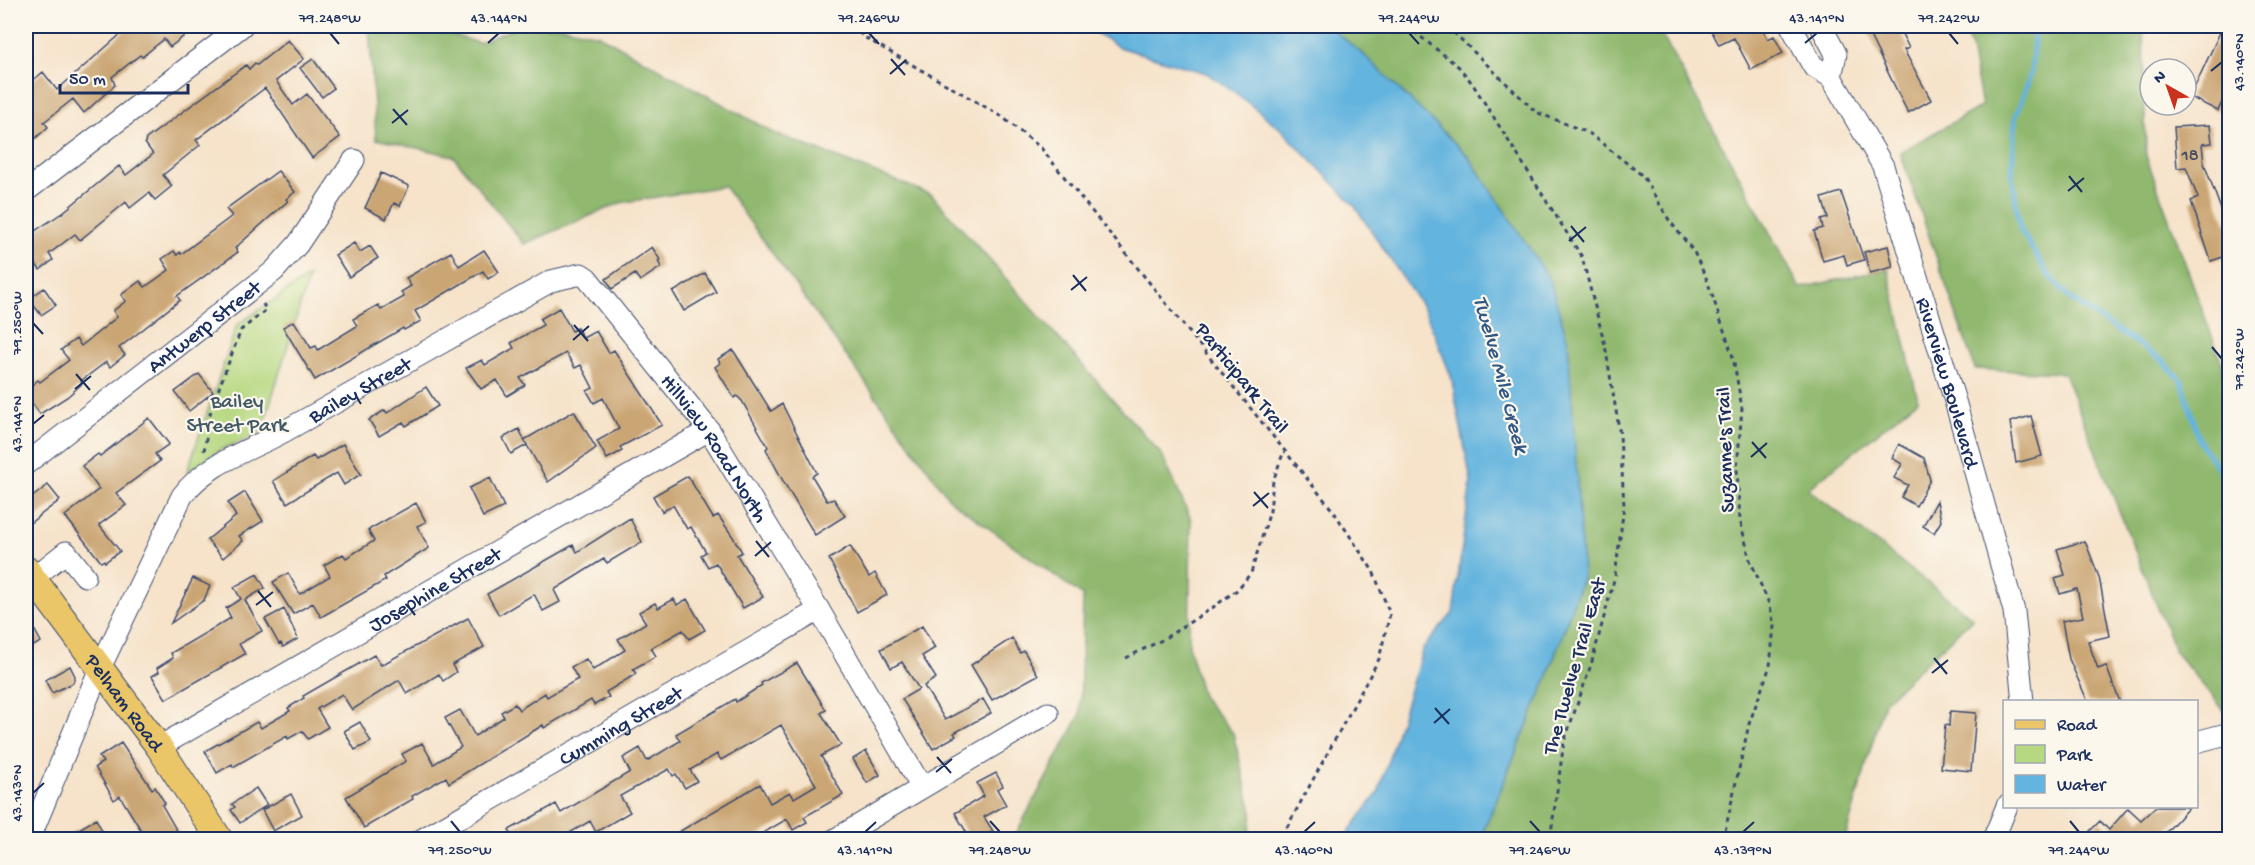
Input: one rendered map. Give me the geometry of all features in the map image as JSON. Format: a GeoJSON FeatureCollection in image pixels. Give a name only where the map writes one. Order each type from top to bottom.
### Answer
{"type":"FeatureCollection","features":[{"type":"Feature","properties":{"kind":"main road","name":"Pelham Road"},"geometry":{"type":"LineString","coordinates":[[29,574],[159,747],[220,840]]}},
{"type":"Feature","properties":{"kind":"street"},"geometry":{"type":"LineString","coordinates":[[26,191],[242,26]]}},
{"type":"Feature","properties":{"kind":"street","name":"Riverview Boulevard"},"geometry":{"type":"LineString","coordinates":[[1791,26],[1813,66],[1831,77],[1883,166],[1955,401],[2014,611],[2023,700]]}},
{"type":"Feature","properties":{"kind":"street"},"geometry":{"type":"LineString","coordinates":[[1821,26],[1836,54],[1831,77]]}},
{"type":"Feature","properties":{"kind":"street","name":"Antwerp Street"},"geometry":{"type":"LineString","coordinates":[[26,464],[274,272],[298,244],[354,160]]}},
{"type":"Feature","properties":{"kind":"street","name":"Hillview Road North"},"geometry":{"type":"LineString","coordinates":[[584,275],[709,430],[819,610],[921,786]]}},
{"type":"Feature","properties":{"kind":"street","name":"Bailey Street"},"geometry":{"type":"LineString","coordinates":[[29,840],[32,813],[182,495],[192,483],[208,471],[263,443],[551,281],[584,275]]}},
{"type":"Feature","properties":{"kind":"street","name":"Josephine Street"},"geometry":{"type":"LineString","coordinates":[[159,747],[709,430]]}},
{"type":"Feature","properties":{"kind":"street"},"geometry":{"type":"LineString","coordinates":[[29,574],[66,552],[85,576]]}},
{"type":"Feature","properties":{"kind":"street","name":"Cumming Street"},"geometry":{"type":"LineString","coordinates":[[421,840],[819,610]]}},
{"type":"Feature","properties":{"kind":"street"},"geometry":{"type":"LineString","coordinates":[[834,840],[921,786],[1048,713]]}},
{"type":"Feature","properties":{"kind":"street"},"geometry":{"type":"LineString","coordinates":[[2198,742],[2229,734]]}},
{"type":"Feature","properties":{"kind":"street"},"geometry":{"type":"LineString","coordinates":[[1993,840],[2007,808]]}},
{"type":"Feature","properties":{"kind":"path","name":"Participark Trail"},"geometry":{"type":"LineString","coordinates":[[852,26],[864,38],[1001,116],[1041,148],[1334,512],[1373,572],[1390,614],[1379,659],[1280,840]]}},
{"type":"Feature","properties":{"kind":"path","name":"The Twelve Trail East"},"geometry":{"type":"LineString","coordinates":[[1407,26],[1459,67],[1472,83],[1582,257],[1605,345],[1620,435],[1624,506],[1615,576],[1592,665],[1564,742],[1550,840]]}},
{"type":"Feature","properties":{"kind":"path","name":"Suzanne's Trail"},"geometry":{"type":"LineString","coordinates":[[1447,26],[1536,112],[1589,133],[1643,176],[1669,220],[1694,252],[1707,280],[1733,357],[1742,408],[1737,469],[1740,520],[1750,560],[1770,606],[1774,626],[1770,666],[1749,724],[1723,840]]}},
{"type":"Feature","properties":{"kind":"path"},"geometry":{"type":"LineString","coordinates":[[208,471],[203,446],[210,409],[241,330],[266,310],[253,288]]}},
{"type":"Feature","properties":{"kind":"path"},"geometry":{"type":"LineString","coordinates":[[1126,658],[1162,640],[1212,608],[1237,590],[1251,573],[1270,511],[1273,482],[1284,451]]}},
{"type":"Feature","properties":{"kind":"green space"},"geometry":{"type":"Polygon","coordinates":[[[369,26],[445,26],[441,31],[479,43],[519,26],[560,26],[599,35],[772,132],[932,195],[1162,455],[1191,520],[1189,648],[1202,696],[1233,733],[1252,812],[1249,839],[1013,839],[1080,715],[1083,596],[950,500],[724,186],[620,203],[524,244],[453,156],[376,139],[369,26]]]}},
{"type":"Feature","properties":{"kind":"green space"},"geometry":{"type":"Polygon","coordinates":[[[1328,26],[1657,26],[1800,288],[1888,269],[1918,400],[1808,489],[1973,618],[1884,702],[1845,839],[1480,839],[1548,675],[1583,575],[1468,156],[1364,55],[1328,26]]]}},
{"type":"Feature","properties":{"kind":"green space"},"geometry":{"type":"Polygon","coordinates":[[[1960,26],[2143,26],[2144,57],[2138,57],[2138,117],[2145,117],[2146,156],[2229,383],[2229,714],[2176,653],[2064,373],[1975,369],[1900,152],[1982,106],[1970,43],[1960,26]]]}},
{"type":"Feature","properties":{"kind":"green space","name":"Bailey Street Park"},"geometry":{"type":"Polygon","coordinates":[[[309,276],[261,433],[220,450],[187,472],[237,325],[309,276]]]}},
{"type":"Feature","properties":{"kind":"water","name":"Twelve Mile Creek"},"geometry":{"type":"Polygon","coordinates":[[[1085,26],[1328,26],[1364,55],[1468,156],[1549,278],[1568,341],[1583,575],[1548,675],[1480,839],[1347,839],[1349,831],[1378,793],[1423,648],[1453,613],[1471,481],[1451,376],[1425,311],[1354,205],[1282,130],[1237,94],[1206,73],[1119,47],[1085,26]]]}},
{"type":"Feature","properties":{"kind":"building"},"geometry":{"type":"Polygon","coordinates":[[[130,26],[179,26],[177,27],[184,36],[170,47],[164,39],[142,57],[140,55],[112,77],[115,85],[84,113],[73,99],[44,122],[48,127],[26,147],[26,86],[43,72],[57,90],[130,26]]]}},
{"type":"Feature","properties":{"kind":"building"},"geometry":{"type":"Polygon","coordinates":[[[1709,26],[1761,26],[1768,39],[1774,36],[1783,53],[1751,70],[1734,38],[1719,45],[1709,26]]]}},
{"type":"Feature","properties":{"kind":"building"},"geometry":{"type":"Polygon","coordinates":[[[1865,26],[1898,26],[1909,48],[1904,50],[1931,100],[1908,113],[1865,26]]]}},
{"type":"Feature","properties":{"kind":"building"},"geometry":{"type":"Polygon","coordinates":[[[2223,26],[2229,26],[2229,87],[2218,111],[2198,101],[2198,80],[2223,26]]]}},
{"type":"Feature","properties":{"kind":"building"},"geometry":{"type":"Polygon","coordinates":[[[288,40],[304,59],[276,81],[293,105],[307,94],[340,137],[312,158],[265,88],[196,140],[200,145],[163,175],[172,186],[155,200],[149,193],[130,208],[126,202],[80,240],[75,234],[49,254],[53,260],[40,270],[26,250],[26,237],[62,213],[119,166],[126,175],[153,154],[145,143],[146,139],[246,65],[249,69],[255,63],[257,65],[288,40]]]}},
{"type":"Feature","properties":{"kind":"building"},"geometry":{"type":"Polygon","coordinates":[[[313,59],[334,88],[322,97],[300,68],[313,59]]]}},
{"type":"Feature","properties":{"kind":"building"},"geometry":{"type":"Polygon","coordinates":[[[2210,125],[2212,143],[2202,144],[2204,163],[2226,223],[2229,222],[2229,255],[2211,261],[2191,201],[2198,198],[2186,167],[2177,168],[2174,127],[2210,125]]]}},
{"type":"Feature","properties":{"kind":"building"},"geometry":{"type":"Polygon","coordinates":[[[278,171],[295,192],[286,199],[288,201],[235,248],[238,252],[177,296],[180,300],[119,348],[125,355],[110,367],[106,362],[81,381],[83,383],[67,397],[40,414],[26,395],[26,390],[69,360],[61,350],[76,339],[81,346],[117,317],[113,311],[126,301],[121,295],[140,281],[145,287],[169,270],[162,259],[174,251],[177,255],[180,252],[181,254],[232,216],[226,209],[278,171]]]}},
{"type":"Feature","properties":{"kind":"building"},"geometry":{"type":"Polygon","coordinates":[[[381,173],[409,186],[400,206],[394,203],[386,219],[365,208],[381,173]]]}},
{"type":"Feature","properties":{"kind":"building"},"geometry":{"type":"Polygon","coordinates":[[[1841,192],[1864,260],[1847,265],[1844,255],[1823,261],[1814,231],[1823,228],[1821,220],[1828,218],[1822,198],[1841,192]]]}},
{"type":"Feature","properties":{"kind":"building"},"geometry":{"type":"Polygon","coordinates":[[[354,243],[360,252],[370,246],[378,258],[349,277],[335,255],[354,243]]]}},
{"type":"Feature","properties":{"kind":"building"},"geometry":{"type":"Polygon","coordinates":[[[1888,246],[1893,267],[1870,273],[1864,252],[1888,246]]]}},
{"type":"Feature","properties":{"kind":"building"},"geometry":{"type":"Polygon","coordinates":[[[652,247],[660,260],[658,261],[661,267],[640,281],[635,274],[612,289],[606,279],[652,247]]]}},
{"type":"Feature","properties":{"kind":"building"},"geometry":{"type":"Polygon","coordinates":[[[484,250],[499,272],[488,279],[483,271],[415,311],[421,321],[404,330],[403,328],[315,380],[283,327],[294,321],[311,348],[316,346],[318,350],[357,326],[353,319],[378,305],[381,310],[404,297],[401,292],[411,286],[406,278],[451,252],[459,266],[484,250]]]}},
{"type":"Feature","properties":{"kind":"building"},"geometry":{"type":"Polygon","coordinates":[[[705,273],[716,292],[684,311],[673,292],[705,273]]]}},
{"type":"Feature","properties":{"kind":"building"},"geometry":{"type":"Polygon","coordinates":[[[44,288],[56,305],[41,315],[29,299],[44,288]]]}},
{"type":"Feature","properties":{"kind":"building"},"geometry":{"type":"Polygon","coordinates":[[[559,308],[572,331],[577,328],[583,338],[596,331],[609,353],[614,350],[662,425],[620,447],[622,451],[607,459],[597,441],[619,429],[603,398],[594,403],[587,391],[593,388],[581,365],[575,368],[566,353],[520,378],[525,385],[507,396],[497,380],[481,389],[466,368],[482,360],[485,365],[514,348],[511,343],[543,325],[540,319],[559,308]]]}},
{"type":"Feature","properties":{"kind":"building"},"geometry":{"type":"Polygon","coordinates":[[[733,350],[771,411],[782,404],[817,473],[812,476],[827,501],[834,499],[845,516],[815,535],[783,481],[766,449],[768,447],[742,401],[737,396],[734,398],[715,367],[720,363],[718,359],[733,350]]]}},
{"type":"Feature","properties":{"kind":"building"},"geometry":{"type":"Polygon","coordinates":[[[199,374],[213,392],[189,411],[175,392],[199,374]]]}},
{"type":"Feature","properties":{"kind":"building"},"geometry":{"type":"Polygon","coordinates":[[[426,387],[438,406],[406,426],[403,422],[379,436],[369,420],[385,410],[387,413],[426,387]]]}},
{"type":"Feature","properties":{"kind":"building"},"geometry":{"type":"Polygon","coordinates":[[[574,411],[596,448],[548,482],[524,440],[574,411]]]}},
{"type":"Feature","properties":{"kind":"building"},"geometry":{"type":"Polygon","coordinates":[[[2031,416],[2042,456],[2016,463],[2010,422],[2031,416]]]}},
{"type":"Feature","properties":{"kind":"building"},"geometry":{"type":"Polygon","coordinates":[[[149,418],[169,444],[155,454],[160,461],[116,493],[126,505],[99,525],[120,551],[105,562],[104,560],[101,562],[65,516],[99,489],[82,466],[98,454],[100,456],[149,418]]]}},
{"type":"Feature","properties":{"kind":"building"},"geometry":{"type":"Polygon","coordinates":[[[519,429],[527,445],[511,454],[503,438],[519,429]]]}},
{"type":"Feature","properties":{"kind":"building"},"geometry":{"type":"Polygon","coordinates":[[[343,444],[361,474],[344,485],[337,473],[287,503],[273,481],[313,456],[316,460],[343,444]]]}},
{"type":"Feature","properties":{"kind":"building"},"geometry":{"type":"Polygon","coordinates":[[[1899,444],[1924,458],[1930,480],[1916,506],[1901,497],[1908,485],[1894,478],[1902,464],[1892,458],[1899,444]]]}},
{"type":"Feature","properties":{"kind":"building"},"geometry":{"type":"Polygon","coordinates":[[[688,476],[713,518],[718,515],[733,537],[742,552],[737,555],[763,597],[743,608],[716,563],[708,567],[701,555],[706,552],[691,527],[687,529],[673,505],[662,512],[653,496],[688,476]]]}},
{"type":"Feature","properties":{"kind":"building"},"geometry":{"type":"Polygon","coordinates":[[[490,478],[504,507],[483,517],[469,488],[490,478]]]}},
{"type":"Feature","properties":{"kind":"building"},"geometry":{"type":"Polygon","coordinates":[[[48,485],[60,500],[26,526],[26,502],[48,485]]]}},
{"type":"Feature","properties":{"kind":"building"},"geometry":{"type":"Polygon","coordinates":[[[245,492],[263,521],[239,536],[243,541],[223,558],[207,540],[236,516],[228,503],[245,492]]]}},
{"type":"Feature","properties":{"kind":"building"},"geometry":{"type":"Polygon","coordinates":[[[1937,501],[1941,521],[1934,533],[1923,526],[1937,501]]]}},
{"type":"Feature","properties":{"kind":"building"},"geometry":{"type":"Polygon","coordinates":[[[416,503],[426,522],[417,526],[429,548],[384,576],[386,580],[321,617],[313,603],[293,614],[273,582],[288,573],[300,594],[330,576],[324,565],[343,554],[346,558],[374,541],[368,530],[416,503]]]}},
{"type":"Feature","properties":{"kind":"building"},"geometry":{"type":"Polygon","coordinates":[[[630,518],[642,542],[607,563],[604,559],[602,560],[554,590],[560,602],[543,611],[534,594],[499,615],[487,594],[573,545],[577,552],[630,518]]]}},
{"type":"Feature","properties":{"kind":"building"},"geometry":{"type":"Polygon","coordinates":[[[2085,541],[2099,577],[2110,636],[2088,641],[2098,669],[2106,666],[2119,700],[2087,700],[2069,659],[2062,621],[2083,617],[2077,589],[2060,594],[2055,578],[2065,575],[2057,549],[2085,541]]]}},
{"type":"Feature","properties":{"kind":"building"},"geometry":{"type":"Polygon","coordinates":[[[850,546],[869,577],[875,573],[887,595],[857,612],[829,559],[850,546]]]}},
{"type":"Feature","properties":{"kind":"building"},"geometry":{"type":"Polygon","coordinates":[[[257,574],[265,588],[245,600],[262,631],[239,644],[245,654],[166,699],[152,676],[159,672],[157,668],[173,658],[171,653],[231,618],[226,608],[241,599],[234,587],[257,574]]]}},
{"type":"Feature","properties":{"kind":"building"},"geometry":{"type":"Polygon","coordinates":[[[193,578],[210,586],[204,600],[171,623],[193,578]]]}},
{"type":"Feature","properties":{"kind":"building"},"geometry":{"type":"Polygon","coordinates":[[[674,599],[677,605],[687,599],[705,630],[689,639],[683,630],[651,648],[656,656],[633,669],[636,674],[606,692],[609,697],[594,705],[591,700],[544,728],[543,725],[449,783],[446,777],[412,796],[413,799],[364,828],[346,797],[406,761],[402,754],[422,743],[434,764],[461,747],[445,718],[460,710],[475,736],[504,717],[501,712],[515,704],[519,710],[545,693],[547,697],[578,679],[571,667],[586,659],[593,670],[625,650],[618,639],[646,623],[639,612],[655,603],[658,608],[674,599]]]}},
{"type":"Feature","properties":{"kind":"building"},"geometry":{"type":"Polygon","coordinates":[[[284,609],[298,639],[283,647],[265,619],[284,609]]]}},
{"type":"Feature","properties":{"kind":"building"},"geometry":{"type":"Polygon","coordinates":[[[26,614],[41,642],[26,650],[26,614]]]}},
{"type":"Feature","properties":{"kind":"building"},"geometry":{"type":"Polygon","coordinates":[[[468,618],[484,647],[452,665],[456,672],[443,681],[439,674],[407,694],[399,680],[352,710],[342,694],[317,709],[328,727],[308,739],[302,731],[288,739],[287,736],[233,767],[232,764],[217,773],[205,751],[257,722],[261,728],[290,711],[288,708],[304,698],[303,696],[374,655],[381,665],[468,618]]]}},
{"type":"Feature","properties":{"kind":"building"},"geometry":{"type":"Polygon","coordinates":[[[922,626],[935,648],[922,656],[936,678],[924,686],[945,720],[983,699],[991,713],[954,733],[956,736],[933,749],[902,699],[919,689],[902,662],[891,668],[881,649],[922,626]]]}},
{"type":"Feature","properties":{"kind":"building"},"geometry":{"type":"Polygon","coordinates":[[[1012,638],[1020,653],[1024,651],[1038,675],[992,700],[971,665],[1012,638]]]}},
{"type":"Feature","properties":{"kind":"building"},"geometry":{"type":"Polygon","coordinates":[[[797,663],[826,710],[821,713],[841,745],[821,756],[843,795],[804,817],[807,822],[793,830],[787,819],[751,840],[665,840],[760,784],[770,803],[790,792],[794,798],[816,785],[781,725],[721,760],[717,754],[690,770],[697,781],[685,788],[676,774],[673,776],[669,769],[620,796],[630,812],[596,832],[590,821],[566,835],[568,840],[514,840],[509,830],[556,804],[561,813],[630,772],[623,758],[640,748],[647,761],[680,741],[676,734],[735,699],[736,702],[762,685],[761,683],[797,663]]]}},
{"type":"Feature","properties":{"kind":"building"},"geometry":{"type":"Polygon","coordinates":[[[70,666],[75,676],[73,683],[52,693],[45,680],[70,666]]]}},
{"type":"Feature","properties":{"kind":"building"},"geometry":{"type":"Polygon","coordinates":[[[1950,711],[1976,713],[1971,771],[1941,768],[1945,725],[1949,726],[1950,711]]]}},
{"type":"Feature","properties":{"kind":"building"},"geometry":{"type":"Polygon","coordinates":[[[360,722],[371,742],[355,750],[344,731],[360,722]]]}},
{"type":"Feature","properties":{"kind":"building"},"geometry":{"type":"Polygon","coordinates":[[[121,743],[152,789],[155,787],[165,803],[162,805],[182,840],[147,840],[120,796],[114,800],[95,767],[103,762],[99,757],[121,743]]]}},
{"type":"Feature","properties":{"kind":"building"},"geometry":{"type":"Polygon","coordinates":[[[866,751],[880,775],[867,783],[853,759],[866,751]]]}},
{"type":"Feature","properties":{"kind":"building"},"geometry":{"type":"Polygon","coordinates":[[[996,773],[1003,786],[997,789],[1006,805],[984,817],[993,831],[979,840],[971,840],[955,813],[984,796],[977,783],[996,773]]]}},
{"type":"Feature","properties":{"kind":"building"},"geometry":{"type":"Polygon","coordinates":[[[256,788],[267,805],[240,823],[231,810],[235,807],[232,804],[256,788]]]}},
{"type":"Feature","properties":{"kind":"building"},"geometry":{"type":"Polygon","coordinates":[[[291,794],[302,815],[273,831],[262,810],[291,794]]]}},
{"type":"Feature","properties":{"kind":"building"},"geometry":{"type":"Polygon","coordinates":[[[2128,808],[2141,820],[2154,808],[2188,808],[2159,840],[2081,840],[2100,821],[2109,830],[2128,808]]]}},
{"type":"Feature","properties":{"kind":"building"},"geometry":{"type":"Polygon","coordinates":[[[96,819],[107,840],[60,840],[96,819]]]}},
{"type":"Feature","properties":{"kind":"waterway"},"geometry":{"type":"LineString","coordinates":[[2035,26],[2031,73],[2015,119],[2012,176],[2020,229],[2048,274],[2072,300],[2163,361],[2182,381],[2200,442],[2230,486]]}}]}
